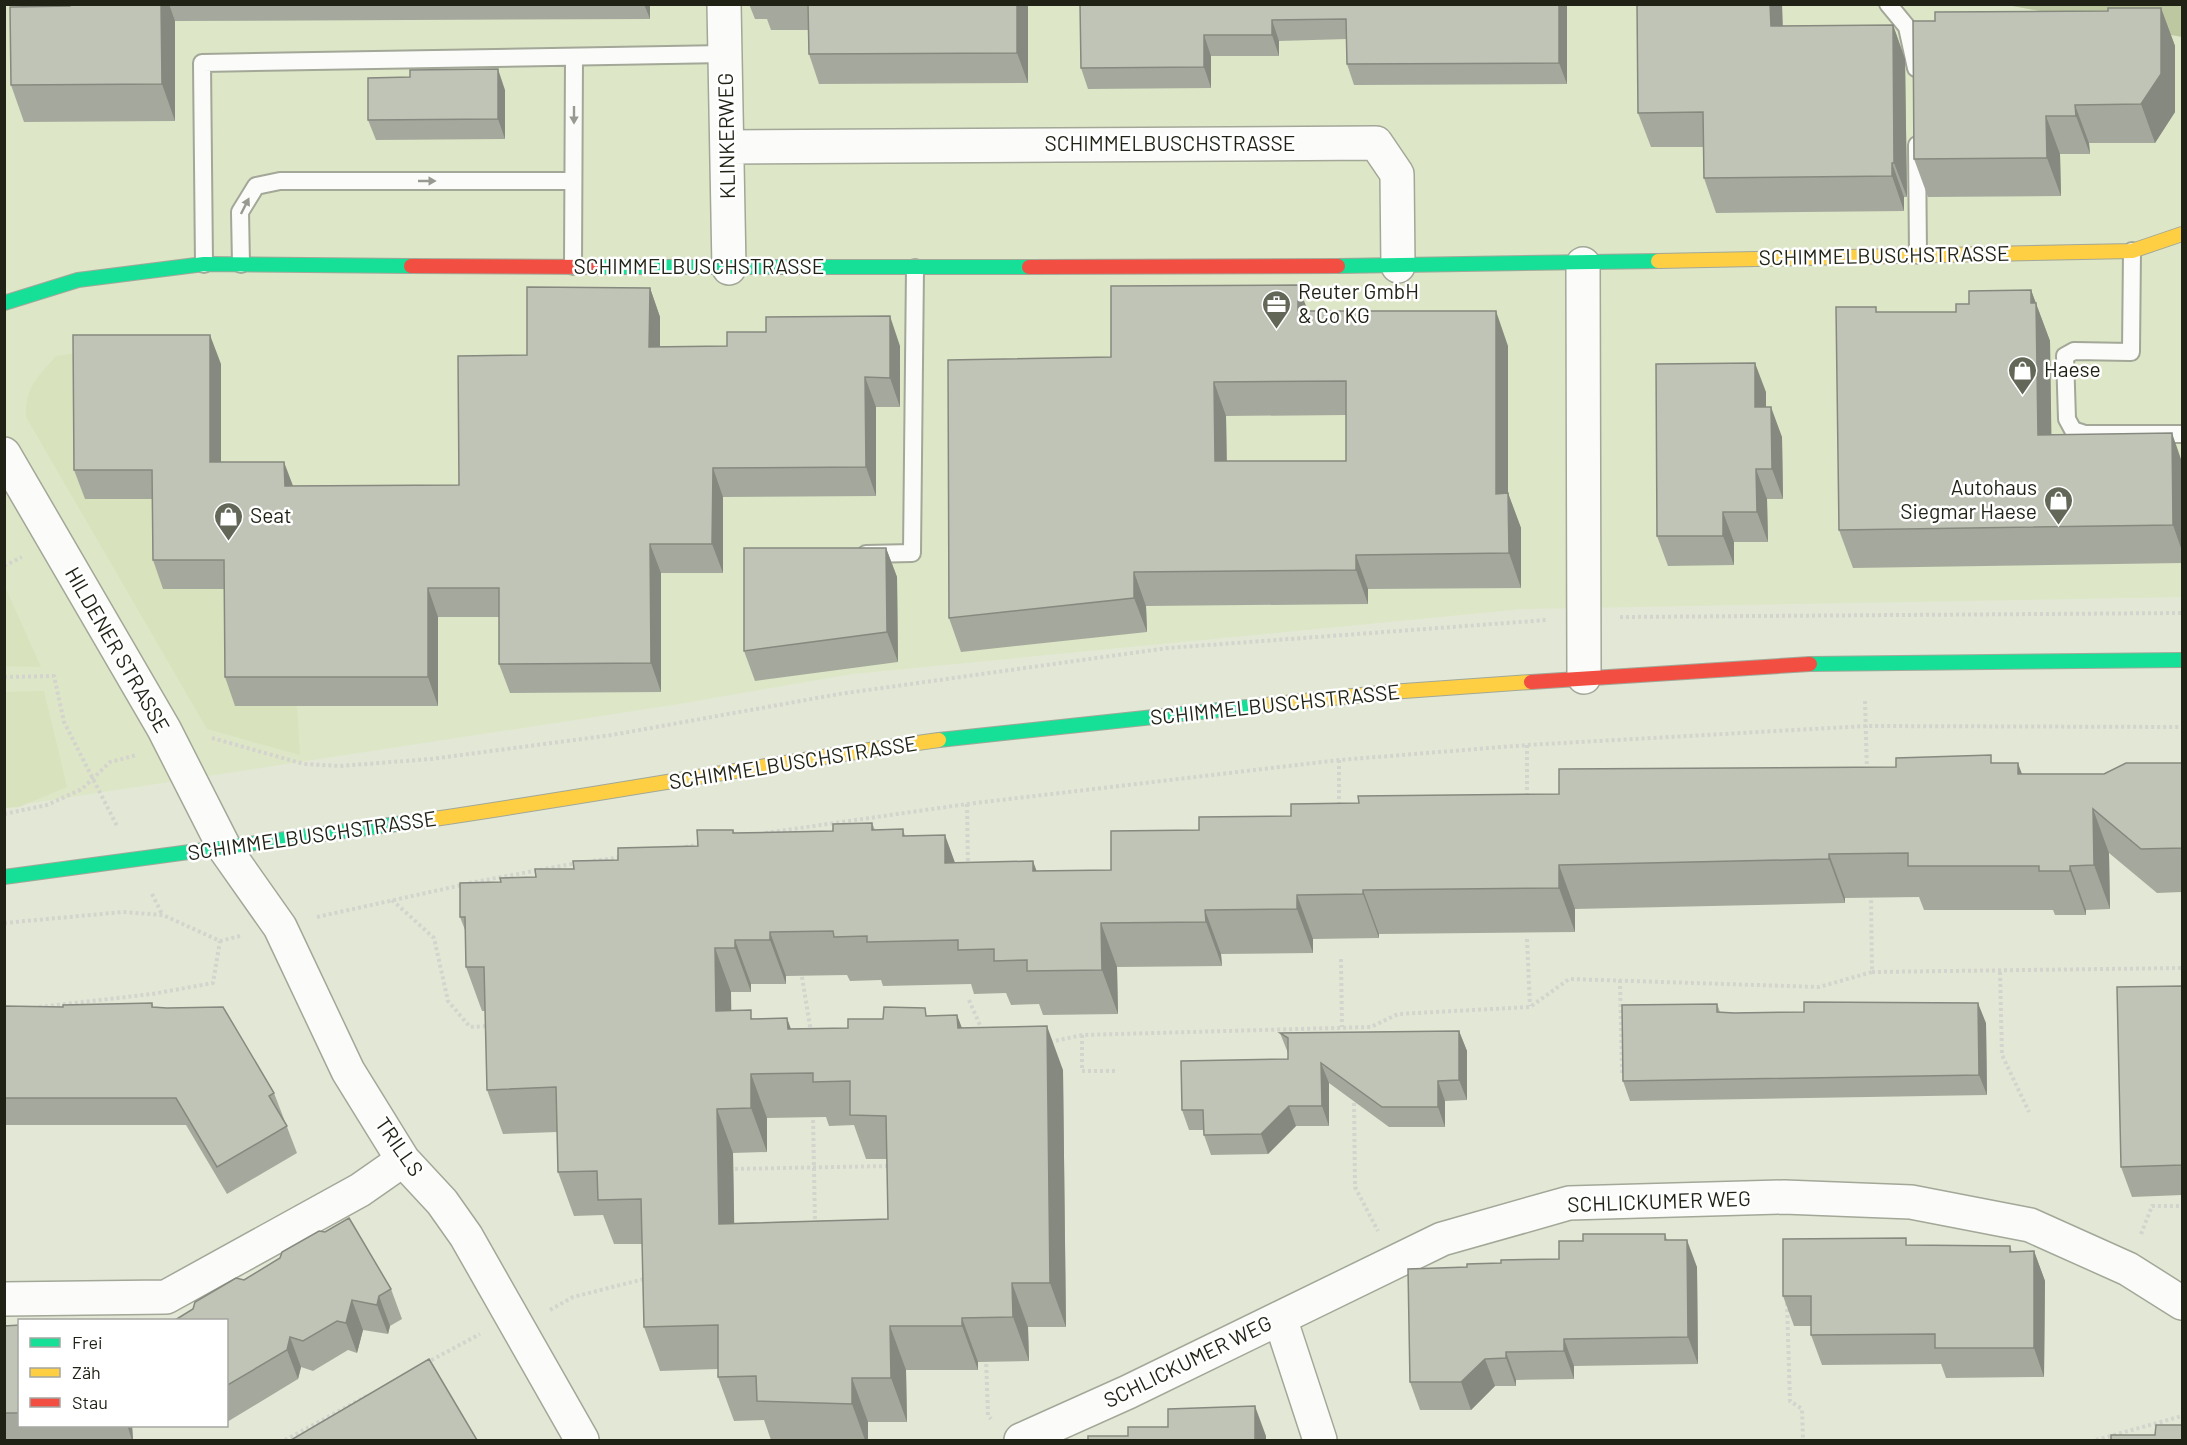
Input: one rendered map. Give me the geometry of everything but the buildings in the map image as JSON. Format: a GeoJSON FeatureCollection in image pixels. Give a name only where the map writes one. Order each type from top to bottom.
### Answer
{"type":"FeatureCollection","features":[{"type":"Feature","properties":{"kind":"street","name":"KLINKERWEG"},"geometry":{"type":"LineString","coordinates":[[724,4],[729,268]]}},
{"type":"Feature","properties":{"kind":"street","name":"SCHIMMELBUSCHSTRASSE"},"geometry":{"type":"LineString","coordinates":[[728,147],[1376,143],[1397,174],[1398,266]]}},
{"type":"Feature","properties":{"kind":"street","name":"SCHIMMELBUSCHSTRASSE"},"geometry":{"type":"LineString","coordinates":[[4,303],[78,280],[204,264],[729,268],[1583,264],[2132,251],[2182,234]]}},
{"type":"Feature","properties":{"kind":"street"},"geometry":{"type":"LineString","coordinates":[[1583,264],[1584,677]]}},
{"type":"Feature","properties":{"kind":"street","name":"HILDENER STRASSE"},"geometry":{"type":"LineString","coordinates":[[4,454],[164,729],[225,849]]}},
{"type":"Feature","properties":{"kind":"street","name":"SCHIMMELBUSCHSTRASSE"},"geometry":{"type":"LineString","coordinates":[[4,877],[225,849],[645,787],[789,760],[965,736],[1390,692],[1584,677],[1865,661],[2182,660]]}},
{"type":"Feature","properties":{"kind":"street","name":"TRILLS"},"geometry":{"type":"LineString","coordinates":[[225,849],[280,927],[348,1071],[403,1160],[442,1202],[466,1236],[582,1440]]}},
{"type":"Feature","properties":{"kind":"street"},"geometry":{"type":"LineString","coordinates":[[4,1299],[166,1298],[360,1190],[403,1160]]}},
{"type":"Feature","properties":{"kind":"street","name":"SCHLICKUMER WEG"},"geometry":{"type":"LineString","coordinates":[[1021,1440],[1442,1239],[1569,1203],[1784,1197],[1911,1203],[2030,1226],[2128,1269],[2182,1303]]}},
{"type":"Feature","properties":{"kind":"street"},"geometry":{"type":"LineString","coordinates":[[1280,1318],[1320,1440]]}},
{"type":"Feature","properties":{"kind":"lane"},"geometry":{"type":"LineString","coordinates":[[1888,4],[1907,27],[1916,58],[1916,82]]}},
{"type":"Feature","properties":{"kind":"lane"},"geometry":{"type":"LineString","coordinates":[[204,264],[202,63],[725,54]]}},
{"type":"Feature","properties":{"kind":"lane"},"geometry":{"type":"LineString","coordinates":[[573,266],[574,57]]}},
{"type":"Feature","properties":{"kind":"lane"},"geometry":{"type":"LineString","coordinates":[[1917,128],[1918,255]]}},
{"type":"Feature","properties":{"kind":"lane"},"geometry":{"type":"LineString","coordinates":[[241,264],[240,212],[256,186],[280,181],[573,181]]}},
{"type":"Feature","properties":{"kind":"lane"},"geometry":{"type":"LineString","coordinates":[[2132,251],[2131,352],[2074,351],[2065,356],[2067,419],[2073,430],[2085,434],[2182,434]]}},
{"type":"Feature","properties":{"kind":"lane"},"geometry":{"type":"LineString","coordinates":[[844,554],[912,554],[915,268]]}},
{"type":"Feature","properties":{"kind":"path"},"geometry":{"type":"LineString","coordinates":[[210,738],[304,764],[340,766],[431,759],[612,735],[839,694],[1168,648],[1584,618],[2182,613]]}},
{"type":"Feature","properties":{"kind":"path"},"geometry":{"type":"LineString","coordinates":[[1865,661],[1868,782]]}},
{"type":"Feature","properties":{"kind":"path"},"geometry":{"type":"LineString","coordinates":[[4,677],[54,676],[64,722],[163,915]]}},
{"type":"Feature","properties":{"kind":"path"},"geometry":{"type":"LineString","coordinates":[[760,834],[967,804],[1339,760],[1527,745],[1866,726],[2182,727]]}},
{"type":"Feature","properties":{"kind":"path"},"geometry":{"type":"LineString","coordinates":[[1527,745],[1527,800]]}},
{"type":"Feature","properties":{"kind":"path"},"geometry":{"type":"LineString","coordinates":[[1339,760],[1339,818]]}},
{"type":"Feature","properties":{"kind":"path"},"geometry":{"type":"LineString","coordinates":[[4,814],[47,805],[82,789],[110,762]]}},
{"type":"Feature","properties":{"kind":"path"},"geometry":{"type":"LineString","coordinates":[[967,804],[968,878]]}},
{"type":"Feature","properties":{"kind":"path"},"geometry":{"type":"LineString","coordinates":[[793,828],[793,838]]}},
{"type":"Feature","properties":{"kind":"path"},"geometry":{"type":"LineString","coordinates":[[683,847],[705,843]]}},
{"type":"Feature","properties":{"kind":"path"},"geometry":{"type":"LineString","coordinates":[[591,861],[626,856]]}},
{"type":"Feature","properties":{"kind":"path"},"geometry":{"type":"LineString","coordinates":[[4,923],[123,912],[163,915],[220,941],[392,900],[532,870],[579,863]]}},
{"type":"Feature","properties":{"kind":"path"},"geometry":{"type":"LineString","coordinates":[[1871,883],[1872,972]]}},
{"type":"Feature","properties":{"kind":"path"},"geometry":{"type":"LineString","coordinates":[[392,900],[434,938],[448,1001],[470,1027],[493,1026]]}},
{"type":"Feature","properties":{"kind":"path"},"geometry":{"type":"LineString","coordinates":[[1527,939],[1530,1007]]}},
{"type":"Feature","properties":{"kind":"path"},"geometry":{"type":"LineString","coordinates":[[27,1009],[152,994],[213,983],[220,941]]}},
{"type":"Feature","properties":{"kind":"path"},"geometry":{"type":"LineString","coordinates":[[1341,959],[1342,1027]]}},
{"type":"Feature","properties":{"kind":"path"},"geometry":{"type":"LineString","coordinates":[[799,962],[812,1036],[801,1036]]}},
{"type":"Feature","properties":{"kind":"path"},"geometry":{"type":"LineString","coordinates":[[1046,1043],[1082,1035],[1371,1027],[1398,1014],[1530,1007],[1569,979],[1819,987],[1872,972],[2182,968]]}},
{"type":"Feature","properties":{"kind":"path"},"geometry":{"type":"LineString","coordinates":[[2001,972],[2002,1055],[2029,1112]]}},
{"type":"Feature","properties":{"kind":"path"},"geometry":{"type":"LineString","coordinates":[[1620,980],[1622,1073]]}},
{"type":"Feature","properties":{"kind":"path"},"geometry":{"type":"LineString","coordinates":[[969,1000],[985,1041]]}},
{"type":"Feature","properties":{"kind":"path"},"geometry":{"type":"LineString","coordinates":[[1353,1027],[1353,1034]]}},
{"type":"Feature","properties":{"kind":"path"},"geometry":{"type":"LineString","coordinates":[[1082,1035],[1082,1071],[1115,1071]]}},
{"type":"Feature","properties":{"kind":"path"},"geometry":{"type":"LineString","coordinates":[[1354,1090],[1355,1187],[1393,1261]]}},
{"type":"Feature","properties":{"kind":"path"},"geometry":{"type":"LineString","coordinates":[[813,1105],[815,1227]]}},
{"type":"Feature","properties":{"kind":"path"},"geometry":{"type":"LineString","coordinates":[[722,1170],[893,1166]]}},
{"type":"Feature","properties":{"kind":"path"},"geometry":{"type":"LineString","coordinates":[[2128,1269],[2152,1206],[2182,1206]]}},
{"type":"Feature","properties":{"kind":"path"},"geometry":{"type":"LineString","coordinates":[[419,1367],[515,1321],[573,1297],[652,1277]]}},
{"type":"Feature","properties":{"kind":"path"},"geometry":{"type":"LineString","coordinates":[[1786,1296],[1790,1401],[1802,1409],[1803,1440]]}},
{"type":"Feature","properties":{"kind":"path"},"geometry":{"type":"LineString","coordinates":[[986,1347],[988,1415],[993,1423]]}},
{"type":"Feature","properties":{"kind":"path"},"geometry":{"type":"LineString","coordinates":[[285,1440],[368,1395]]}},
{"type":"Feature","properties":{"kind":"path"},"geometry":{"type":"LineString","coordinates":[[2096,1440],[2182,1416]]}},
{"type":"Feature","properties":{"kind":"shaded area"},"geometry":{"type":"Polygon","coordinates":[[[2007,4],[2182,37],[2182,597],[1522,609],[852,674],[679,704],[5,807],[5,5],[2007,4]]]}},
{"type":"Feature","properties":{"kind":"shaded area"},"geometry":{"type":"Polygon","coordinates":[[[2007,5],[2182,5],[2182,37],[2007,5]]]}},
{"type":"Feature","properties":{"kind":"shaded area"},"geometry":{"type":"Polygon","coordinates":[[[84,352],[163,499],[235,589],[297,706],[300,755],[207,729],[26,417],[30,390],[56,356],[84,352]]]}},
{"type":"Feature","properties":{"kind":"shaded area"},"geometry":{"type":"Polygon","coordinates":[[[5,587],[41,667],[5,666],[5,587]]]}},
{"type":"Feature","properties":{"kind":"shaded area"},"geometry":{"type":"Polygon","coordinates":[[[44,691],[67,787],[19,807],[5,808],[5,692],[44,691]]]}},
{"type":"Feature","properties":{"kind":"traffic: fast"},"geometry":{"type":"LineString","coordinates":[[1338,266],[1658,261]]}},
{"type":"Feature","properties":{"kind":"traffic: fast"},"geometry":{"type":"LineString","coordinates":[[4,303],[78,280],[204,264],[411,266]]}},
{"type":"Feature","properties":{"kind":"traffic: fast"},"geometry":{"type":"LineString","coordinates":[[595,267],[1029,267]]}},
{"type":"Feature","properties":{"kind":"traffic: fast"},"geometry":{"type":"LineString","coordinates":[[1810,664],[2182,660]]}},
{"type":"Feature","properties":{"kind":"traffic: fast"},"geometry":{"type":"LineString","coordinates":[[939,740],[1266,705]]}},
{"type":"Feature","properties":{"kind":"traffic: fast"},"geometry":{"type":"LineString","coordinates":[[4,877],[434,819]]}},
{"type":"Feature","properties":{"kind":"traffic: slow"},"geometry":{"type":"LineString","coordinates":[[1658,261],[2132,251],[2182,234]]}},
{"type":"Feature","properties":{"kind":"traffic: slow"},"geometry":{"type":"LineString","coordinates":[[1266,705],[1390,692],[1531,682]]}},
{"type":"Feature","properties":{"kind":"traffic: slow"},"geometry":{"type":"LineString","coordinates":[[434,819],[939,740]]}},
{"type":"Feature","properties":{"kind":"traffic: jam"},"geometry":{"type":"LineString","coordinates":[[411,266],[595,267]]}},
{"type":"Feature","properties":{"kind":"traffic: jam"},"geometry":{"type":"LineString","coordinates":[[1029,267],[1338,266]]}},
{"type":"Feature","properties":{"kind":"traffic: jam"},"geometry":{"type":"LineString","coordinates":[[1531,682],[1810,664]]}},
{"type":"Feature","properties":{"kind":"place","name":"Reuter GmbH & Co KG"},"geometry":{"type":"Point","coordinates":[1277,330]}},
{"type":"Feature","properties":{"kind":"place","name":"Haese"},"geometry":{"type":"Point","coordinates":[2023,396]}},
{"type":"Feature","properties":{"kind":"place","name":"Autohaus Siegmar Haese"},"geometry":{"type":"Point","coordinates":[2058,526]}},
{"type":"Feature","properties":{"kind":"place","name":"Seat"},"geometry":{"type":"Point","coordinates":[229,542]}}]}
